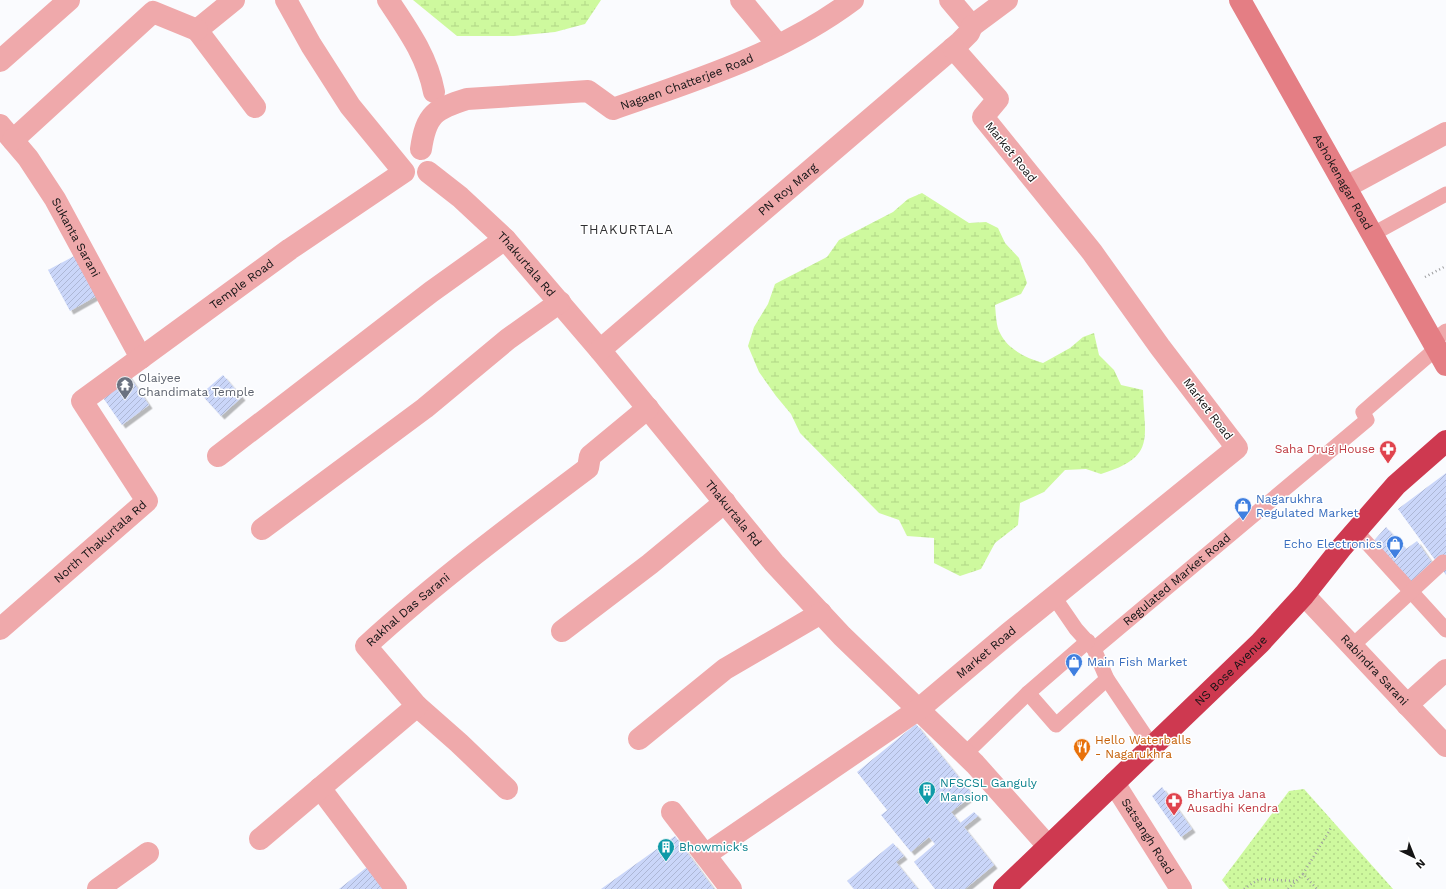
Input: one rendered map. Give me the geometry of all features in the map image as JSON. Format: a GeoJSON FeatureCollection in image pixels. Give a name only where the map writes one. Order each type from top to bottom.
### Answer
{"type":"FeatureCollection","features":[{"type":"Feature","properties":{"kind":"highway","name":"NS Bose Avenue"},"geometry":{"type":"LineString","coordinates":[[1004,889],[1260,643],[1304,595],[1396,485],[1446,441]]}},
{"type":"Feature","properties":{"kind":"main road","name":"Ashokenagar Road"},"geometry":{"type":"LineString","coordinates":[[1240,0],[1373,234],[1440,346]]}},
{"type":"Feature","properties":{"kind":"street"},"geometry":{"type":"LineString","coordinates":[[0,61],[69,0]]}},
{"type":"Feature","properties":{"kind":"street"},"geometry":{"type":"LineString","coordinates":[[197,30],[234,0]]}},
{"type":"Feature","properties":{"kind":"street"},"geometry":{"type":"LineString","coordinates":[[286,0],[311,45],[350,106],[404,172]]}},
{"type":"Feature","properties":{"kind":"street"},"geometry":{"type":"LineString","coordinates":[[388,0],[420,50],[442,98]]}},
{"type":"Feature","properties":{"kind":"street"},"geometry":{"type":"LineString","coordinates":[[741,0],[778,45]]}},
{"type":"Feature","properties":{"kind":"street","name":"Nagaen Chatterjee Road"},"geometry":{"type":"LineString","coordinates":[[421,149],[423,131],[428,120],[439,110],[442,98],[467,99],[588,91],[613,110],[740,64],[826,20],[853,0]]}},
{"type":"Feature","properties":{"kind":"street"},"geometry":{"type":"LineString","coordinates":[[950,0],[972,26],[1007,0]]}},
{"type":"Feature","properties":{"kind":"street"},"geometry":{"type":"LineString","coordinates":[[6,132],[153,12],[197,30],[255,107]]}},
{"type":"Feature","properties":{"kind":"street","name":"PN Roy Marg"},"geometry":{"type":"LineString","coordinates":[[600,350],[953,48],[969,33],[972,26]]}},
{"type":"Feature","properties":{"kind":"street","name":"Market Road"},"geometry":{"type":"LineString","coordinates":[[705,855],[919,709],[1237,448],[1160,347],[1092,252],[983,117],[998,99],[953,48]]}},
{"type":"Feature","properties":{"kind":"street","name":"Sukanta Sarani"},"geometry":{"type":"LineString","coordinates":[[6,132],[28,158],[55,199],[141,358]]}},
{"type":"Feature","properties":{"kind":"street"},"geometry":{"type":"LineString","coordinates":[[1346,187],[1446,133]]}},
{"type":"Feature","properties":{"kind":"street"},"geometry":{"type":"LineString","coordinates":[[404,172],[421,149]]}},
{"type":"Feature","properties":{"kind":"street"},"geometry":{"type":"LineString","coordinates":[[404,172],[428,172],[421,149]]}},
{"type":"Feature","properties":{"kind":"street","name":"Temple Road"},"geometry":{"type":"LineString","coordinates":[[82,401],[290,249],[404,172]]}},
{"type":"Feature","properties":{"kind":"street","name":"Thakurtala Rd"},"geometry":{"type":"LineString","coordinates":[[428,172],[460,197],[505,238],[600,350],[774,563],[821,613],[965,754],[1048,846]]}},
{"type":"Feature","properties":{"kind":"street"},"geometry":{"type":"LineString","coordinates":[[218,456],[431,292],[505,238]]}},
{"type":"Feature","properties":{"kind":"street"},"geometry":{"type":"LineString","coordinates":[[262,529],[425,408],[508,339],[560,302]]}},
{"type":"Feature","properties":{"kind":"street","name":"North Thakurtala Rd"},"geometry":{"type":"LineString","coordinates":[[0,629],[147,502],[82,401]]}},
{"type":"Feature","properties":{"kind":"street","name":"Rakhal Das Sarani"},"geometry":{"type":"LineString","coordinates":[[417,706],[366,646],[409,606],[516,521],[588,468],[590,456],[648,408]]}},
{"type":"Feature","properties":{"kind":"street"},"geometry":{"type":"LineString","coordinates":[[562,631],[650,564],[725,502]]}},
{"type":"Feature","properties":{"kind":"street","name":"Rabindra Sarani"},"geometry":{"type":"LineString","coordinates":[[1304,595],[1446,746]]}},
{"type":"Feature","properties":{"kind":"street"},"geometry":{"type":"LineString","coordinates":[[639,739],[724,670],[821,613]]}},
{"type":"Feature","properties":{"kind":"street"},"geometry":{"type":"LineString","coordinates":[[1407,705],[1446,670]]}},
{"type":"Feature","properties":{"kind":"street"},"geometry":{"type":"LineString","coordinates":[[260,839],[417,706],[459,743],[507,789]]}},
{"type":"Feature","properties":{"kind":"street","name":"Satsangh Road"},"geometry":{"type":"LineString","coordinates":[[1114,783],[1182,889]]}},
{"type":"Feature","properties":{"kind":"street"},"geometry":{"type":"LineString","coordinates":[[320,788],[396,889]]}},
{"type":"Feature","properties":{"kind":"street"},"geometry":{"type":"LineString","coordinates":[[672,812],[705,855],[721,886]]}},
{"type":"Feature","properties":{"kind":"street"},"geometry":{"type":"LineString","coordinates":[[98,889],[148,853]]}},
{"type":"Feature","properties":{"kind":"lane"},"geometry":{"type":"LineString","coordinates":[[1373,234],[1446,194]]}},
{"type":"Feature","properties":{"kind":"lane","name":"Regulated Market Road"},"geometry":{"type":"LineString","coordinates":[[965,754],[1028,693],[1091,645],[1367,420],[1363,412],[1440,346]]}},
{"type":"Feature","properties":{"kind":"lane"},"geometry":{"type":"LineString","coordinates":[[1356,531],[1446,630]]}},
{"type":"Feature","properties":{"kind":"lane"},"geometry":{"type":"LineString","coordinates":[[1352,646],[1443,562]]}},
{"type":"Feature","properties":{"kind":"lane"},"geometry":{"type":"LineString","coordinates":[[1054,597],[1076,629],[1091,645],[1108,679],[1152,746]]}},
{"type":"Feature","properties":{"kind":"lane"},"geometry":{"type":"LineString","coordinates":[[1028,693],[1056,725],[1108,679]]}},
{"type":"Feature","properties":{"kind":"path"},"geometry":{"type":"LineString","coordinates":[[1288,889],[1303,874],[1331,828]]}},
{"type":"Feature","properties":{"kind":"path"},"geometry":{"type":"LineString","coordinates":[[1303,874],[1317,889]]}},
{"type":"Feature","properties":{"kind":"path"},"geometry":{"type":"LineString","coordinates":[[1244,889],[1259,879],[1296,881]]}},
{"type":"Feature","properties":{"kind":"green space"},"geometry":{"type":"Polygon","coordinates":[[[413,0],[601,0],[585,24],[555,32],[514,36],[457,36],[413,0]]]}},
{"type":"Feature","properties":{"kind":"green space"},"geometry":{"type":"Polygon","coordinates":[[[922,193],[969,223],[986,222],[998,228],[1005,243],[1019,258],[1027,283],[1021,294],[995,305],[996,320],[999,330],[1003,339],[1013,349],[1024,356],[1043,363],[1070,348],[1083,337],[1094,333],[1099,355],[1114,370],[1121,385],[1143,390],[1145,433],[1143,444],[1139,453],[1119,467],[1101,474],[1086,469],[1065,470],[1044,492],[1020,503],[1018,525],[995,543],[981,569],[960,576],[934,563],[934,538],[907,536],[899,520],[879,513],[800,433],[791,414],[759,372],[748,346],[754,327],[768,304],[775,284],[827,257],[839,240],[893,212],[908,199],[922,193]]]}},
{"type":"Feature","properties":{"kind":"green space"},"geometry":{"type":"Polygon","coordinates":[[[1304,789],[1393,889],[1229,889],[1222,880],[1289,791],[1304,789]]]}},
{"type":"Feature","properties":{"kind":"building"},"geometry":{"type":"Polygon","coordinates":[[[78,254],[100,294],[70,311],[48,270],[78,254]]]}},
{"type":"Feature","properties":{"kind":"building"},"geometry":{"type":"Polygon","coordinates":[[[127,373],[149,405],[122,425],[99,392],[127,373]]]}},
{"type":"Feature","properties":{"kind":"building"},"geometry":{"type":"Polygon","coordinates":[[[223,375],[242,397],[221,416],[201,394],[223,375]]]}},
{"type":"Feature","properties":{"kind":"building"},"geometry":{"type":"Polygon","coordinates":[[[1446,473],[1446,575],[1398,509],[1446,473]]]}},
{"type":"Feature","properties":{"kind":"building"},"geometry":{"type":"Polygon","coordinates":[[[1386,527],[1406,549],[1417,541],[1435,567],[1411,589],[1371,544],[1386,527]]]}},
{"type":"Feature","properties":{"kind":"building","name":"NFSCSL Ganguly Mansion"},"geometry":{"type":"Polygon","coordinates":[[[916,724],[973,795],[951,812],[960,823],[974,812],[978,816],[964,827],[994,865],[965,889],[935,889],[914,862],[935,844],[929,837],[911,852],[881,815],[899,801],[887,810],[857,772],[916,724]]]}},
{"type":"Feature","properties":{"kind":"building"},"geometry":{"type":"Polygon","coordinates":[[[1162,787],[1192,829],[1181,837],[1152,796],[1162,787]]]}},
{"type":"Feature","properties":{"kind":"building","name":"Bhowmick's"},"geometry":{"type":"Polygon","coordinates":[[[675,836],[714,889],[601,889],[675,836]]]}},
{"type":"Feature","properties":{"kind":"building"},"geometry":{"type":"Polygon","coordinates":[[[893,843],[904,856],[896,862],[918,889],[854,889],[847,881],[893,843]]]}},
{"type":"Feature","properties":{"kind":"building"},"geometry":{"type":"Polygon","coordinates":[[[371,864],[391,889],[339,889],[371,864]]]}},
{"type":"Feature","properties":{"kind":"place","name":"Olaiyee Chandimata Temple"},"geometry":{"type":"Point","coordinates":[125,400]}},
{"type":"Feature","properties":{"kind":"place","name":"Saha Drug House"},"geometry":{"type":"Point","coordinates":[1388,464]}},
{"type":"Feature","properties":{"kind":"place","name":"Nagarukhra Regulated Market"},"geometry":{"type":"Point","coordinates":[1243,521]}},
{"type":"Feature","properties":{"kind":"place","name":"Echo Electronics"},"geometry":{"type":"Point","coordinates":[1395,559]}},
{"type":"Feature","properties":{"kind":"place","name":"Main Fish Market"},"geometry":{"type":"Point","coordinates":[1074,677]}},
{"type":"Feature","properties":{"kind":"place","name":"Hello Waterballs - Nagarukhra"},"geometry":{"type":"Point","coordinates":[1082,762]}},
{"type":"Feature","properties":{"kind":"place","name":"NFSCSL Ganguly Mansion"},"geometry":{"type":"Point","coordinates":[927,805]}},
{"type":"Feature","properties":{"kind":"place","name":"Bhartiya Jana Ausadhi Kendra"},"geometry":{"type":"Point","coordinates":[1174,816]}},
{"type":"Feature","properties":{"kind":"place","name":"Bhowmick's"},"geometry":{"type":"Point","coordinates":[666,862]}},
{"type":"Feature","properties":{"kind":"district","name":"THAKURTALA"},"geometry":{"type":"Point","coordinates":[627,229]}}]}
